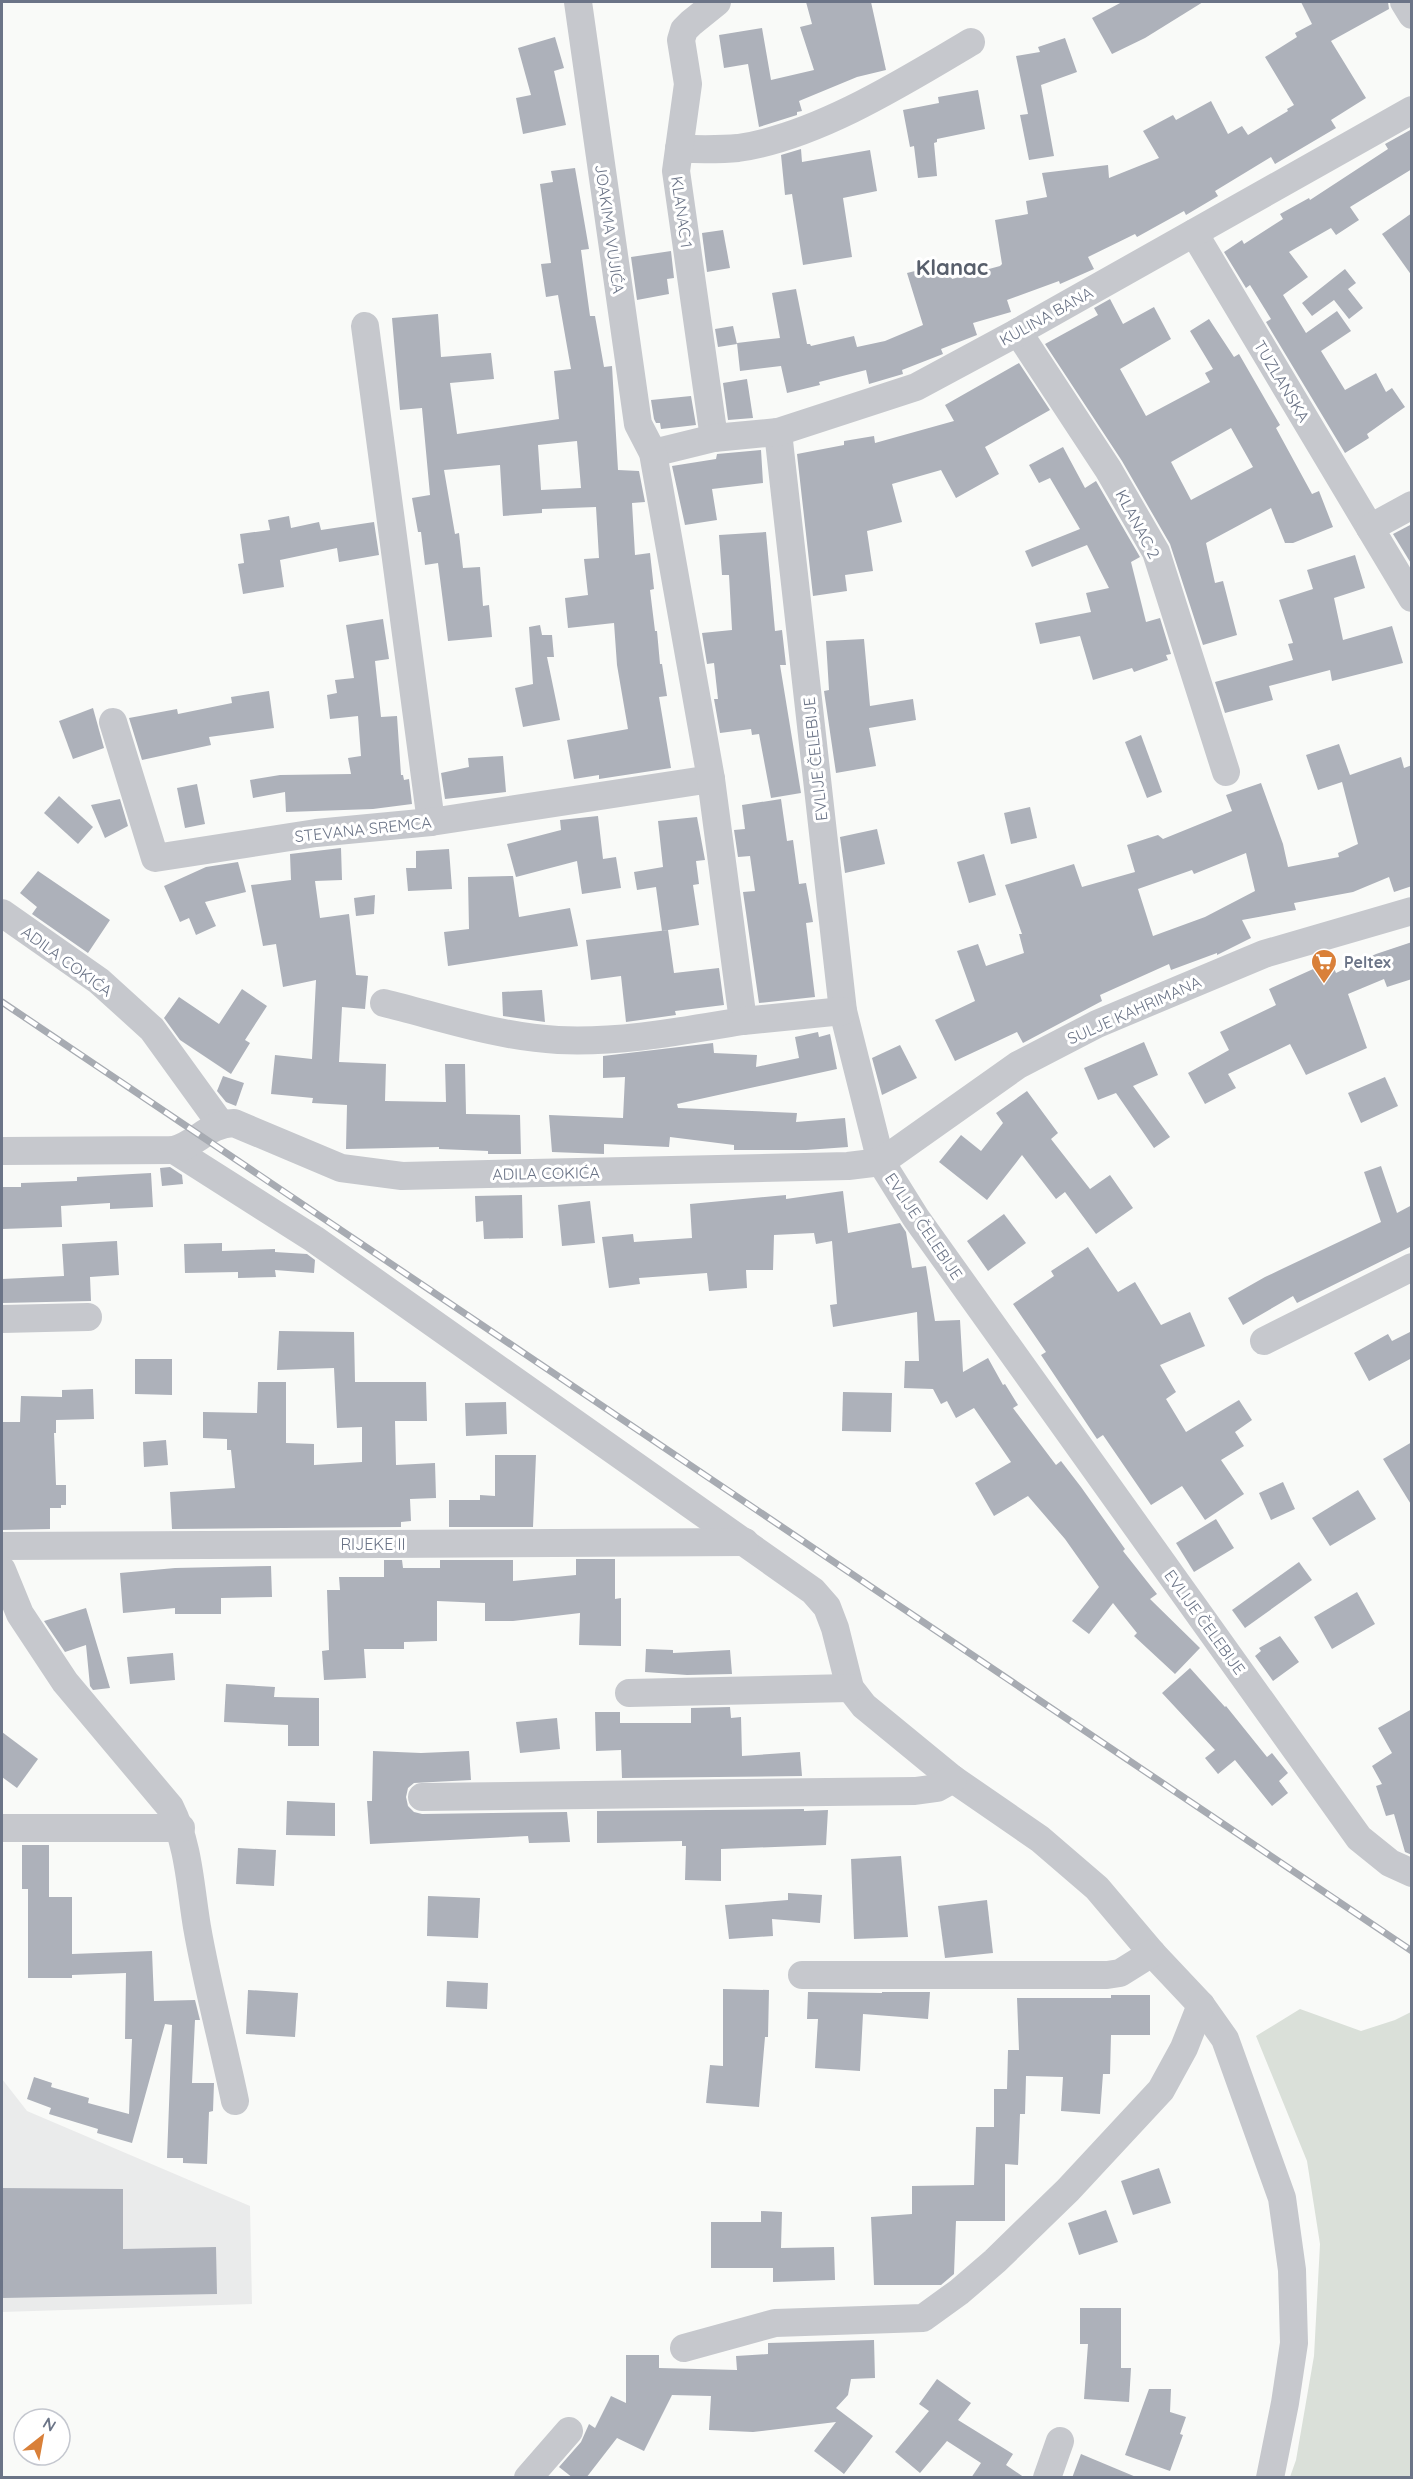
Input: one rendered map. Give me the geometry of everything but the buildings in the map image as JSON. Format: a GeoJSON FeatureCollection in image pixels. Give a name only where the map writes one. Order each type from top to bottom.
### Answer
{"type":"FeatureCollection","features":[{"type":"Feature","properties":{"kind":"street","name":"JOAKIMA VUJIĆA"},"geometry":{"type":"LineString","coordinates":[[578,2],[638,424],[653,453],[711,779],[743,1021]]}},
{"type":"Feature","properties":{"kind":"street","name":"KLANAC 1"},"geometry":{"type":"LineString","coordinates":[[714,438],[676,171],[688,84],[681,40],[684,30],[717,2]]}},
{"type":"Feature","properties":{"kind":"street"},"geometry":{"type":"LineString","coordinates":[[1404,2],[1412,15]]}},
{"type":"Feature","properties":{"kind":"street"},"geometry":{"type":"LineString","coordinates":[[679,149],[737,148],[783,138],[902,84],[971,42]]}},
{"type":"Feature","properties":{"kind":"street","name":"KULINA BANA"},"geometry":{"type":"LineString","coordinates":[[653,453],[714,438],[778,432],[916,387],[1412,110]]}},
{"type":"Feature","properties":{"kind":"street","name":"TUZLANSKA"},"geometry":{"type":"LineString","coordinates":[[1194,233],[1412,598]]}},
{"type":"Feature","properties":{"kind":"street"},"geometry":{"type":"LineString","coordinates":[[365,326],[431,822]]}},
{"type":"Feature","properties":{"kind":"street","name":"KLANAC 2"},"geometry":{"type":"LineString","coordinates":[[1018,332],[1108,469],[1156,552],[1226,772]]}},
{"type":"Feature","properties":{"kind":"street","name":"EVLIJE ČELEBIJE"},"geometry":{"type":"LineString","coordinates":[[778,432],[843,1011],[881,1162],[916,1218],[1359,1838],[1390,1863],[1412,1873]]}},
{"type":"Feature","properties":{"kind":"street"},"geometry":{"type":"LineString","coordinates":[[1370,528],[1412,505]]}},
{"type":"Feature","properties":{"kind":"street","name":"STEVANA SREMCA"},"geometry":{"type":"LineString","coordinates":[[113,722],[155,858],[315,832],[431,822],[711,779]]}},
{"type":"Feature","properties":{"kind":"street","name":"SULJE KAHRIMANA"},"geometry":{"type":"LineString","coordinates":[[881,1162],[1018,1065],[1097,1024],[1264,954],[1412,911]]}},
{"type":"Feature","properties":{"kind":"street","name":"ADILA COKIĆA"},"geometry":{"type":"LineString","coordinates":[[2,913],[99,981],[152,1029],[220,1123],[246,1126],[340,1168],[402,1176],[848,1166],[881,1162]]}},
{"type":"Feature","properties":{"kind":"street"},"geometry":{"type":"LineString","coordinates":[[384,1003],[515,1035],[558,1040],[652,1037],[743,1021],[843,1011]]}},
{"type":"Feature","properties":{"kind":"street"},"geometry":{"type":"LineString","coordinates":[[2,1151],[174,1150],[190,1145],[220,1123]]}},
{"type":"Feature","properties":{"kind":"street"},"geometry":{"type":"LineString","coordinates":[[174,1150],[314,1239],[813,1591],[826,1607],[835,1628],[850,1688],[864,1706],[953,1779],[1040,1839],[1097,1888],[1201,2006],[1225,2039],[1282,2198],[1292,2270],[1293,2343],[1285,2403],[1270,2478]]}},
{"type":"Feature","properties":{"kind":"street"},"geometry":{"type":"LineString","coordinates":[[1264,1341],[1412,1267]]}},
{"type":"Feature","properties":{"kind":"street"},"geometry":{"type":"LineString","coordinates":[[2,1319],[88,1317]]}},
{"type":"Feature","properties":{"kind":"street","name":"RIJEKE II"},"geometry":{"type":"LineString","coordinates":[[2,1546],[745,1542]]}},
{"type":"Feature","properties":{"kind":"street"},"geometry":{"type":"LineString","coordinates":[[2,1570],[20,1614],[65,1682],[170,1807],[181,1828],[189,1864],[197,1927],[235,2101]]}},
{"type":"Feature","properties":{"kind":"street"},"geometry":{"type":"LineString","coordinates":[[629,1693],[850,1688]]}},
{"type":"Feature","properties":{"kind":"street"},"geometry":{"type":"LineString","coordinates":[[422,1797],[915,1791],[937,1788],[953,1779]]}},
{"type":"Feature","properties":{"kind":"street"},"geometry":{"type":"LineString","coordinates":[[2,1828],[181,1828]]}},
{"type":"Feature","properties":{"kind":"street"},"geometry":{"type":"LineString","coordinates":[[802,1975],[1107,1976],[1120,1973],[1152,1953]]}},
{"type":"Feature","properties":{"kind":"street"},"geometry":{"type":"LineString","coordinates":[[684,2348],[775,2323],[923,2318],[995,2261],[1068,2190],[1161,2090],[1184,2048],[1201,2006]]}},
{"type":"Feature","properties":{"kind":"street"},"geometry":{"type":"LineString","coordinates":[[528,2478],[569,2431]]}},
{"type":"Feature","properties":{"kind":"street"},"geometry":{"type":"LineString","coordinates":[[1047,2478],[1060,2441]]}},
{"type":"Feature","properties":{"kind":"shaded area"},"geometry":{"type":"Polygon","coordinates":[[[1300,2009],[1361,2031],[1411,2012],[1411,2477],[1290,2477],[1296,2460],[1314,2356],[1320,2244],[1307,2161],[1256,2036],[1300,2009]]]}},
{"type":"Feature","properties":{"kind":"shaded area"},"geometry":{"type":"Polygon","coordinates":[[[2,2079],[27,2111],[250,2206],[252,2304],[2,2312],[2,2079]]]}},
{"type":"Feature","properties":{"kind":"railway"},"geometry":{"type":"LineString","coordinates":[[2,1002],[1412,1951]]}},
{"type":"Feature","properties":{"kind":"place","name":"Peltex"},"geometry":{"type":"Point","coordinates":[1324,985]}},
{"type":"Feature","properties":{"kind":"district","name":"Klanac"},"geometry":{"type":"Point","coordinates":[952,267]}}]}
